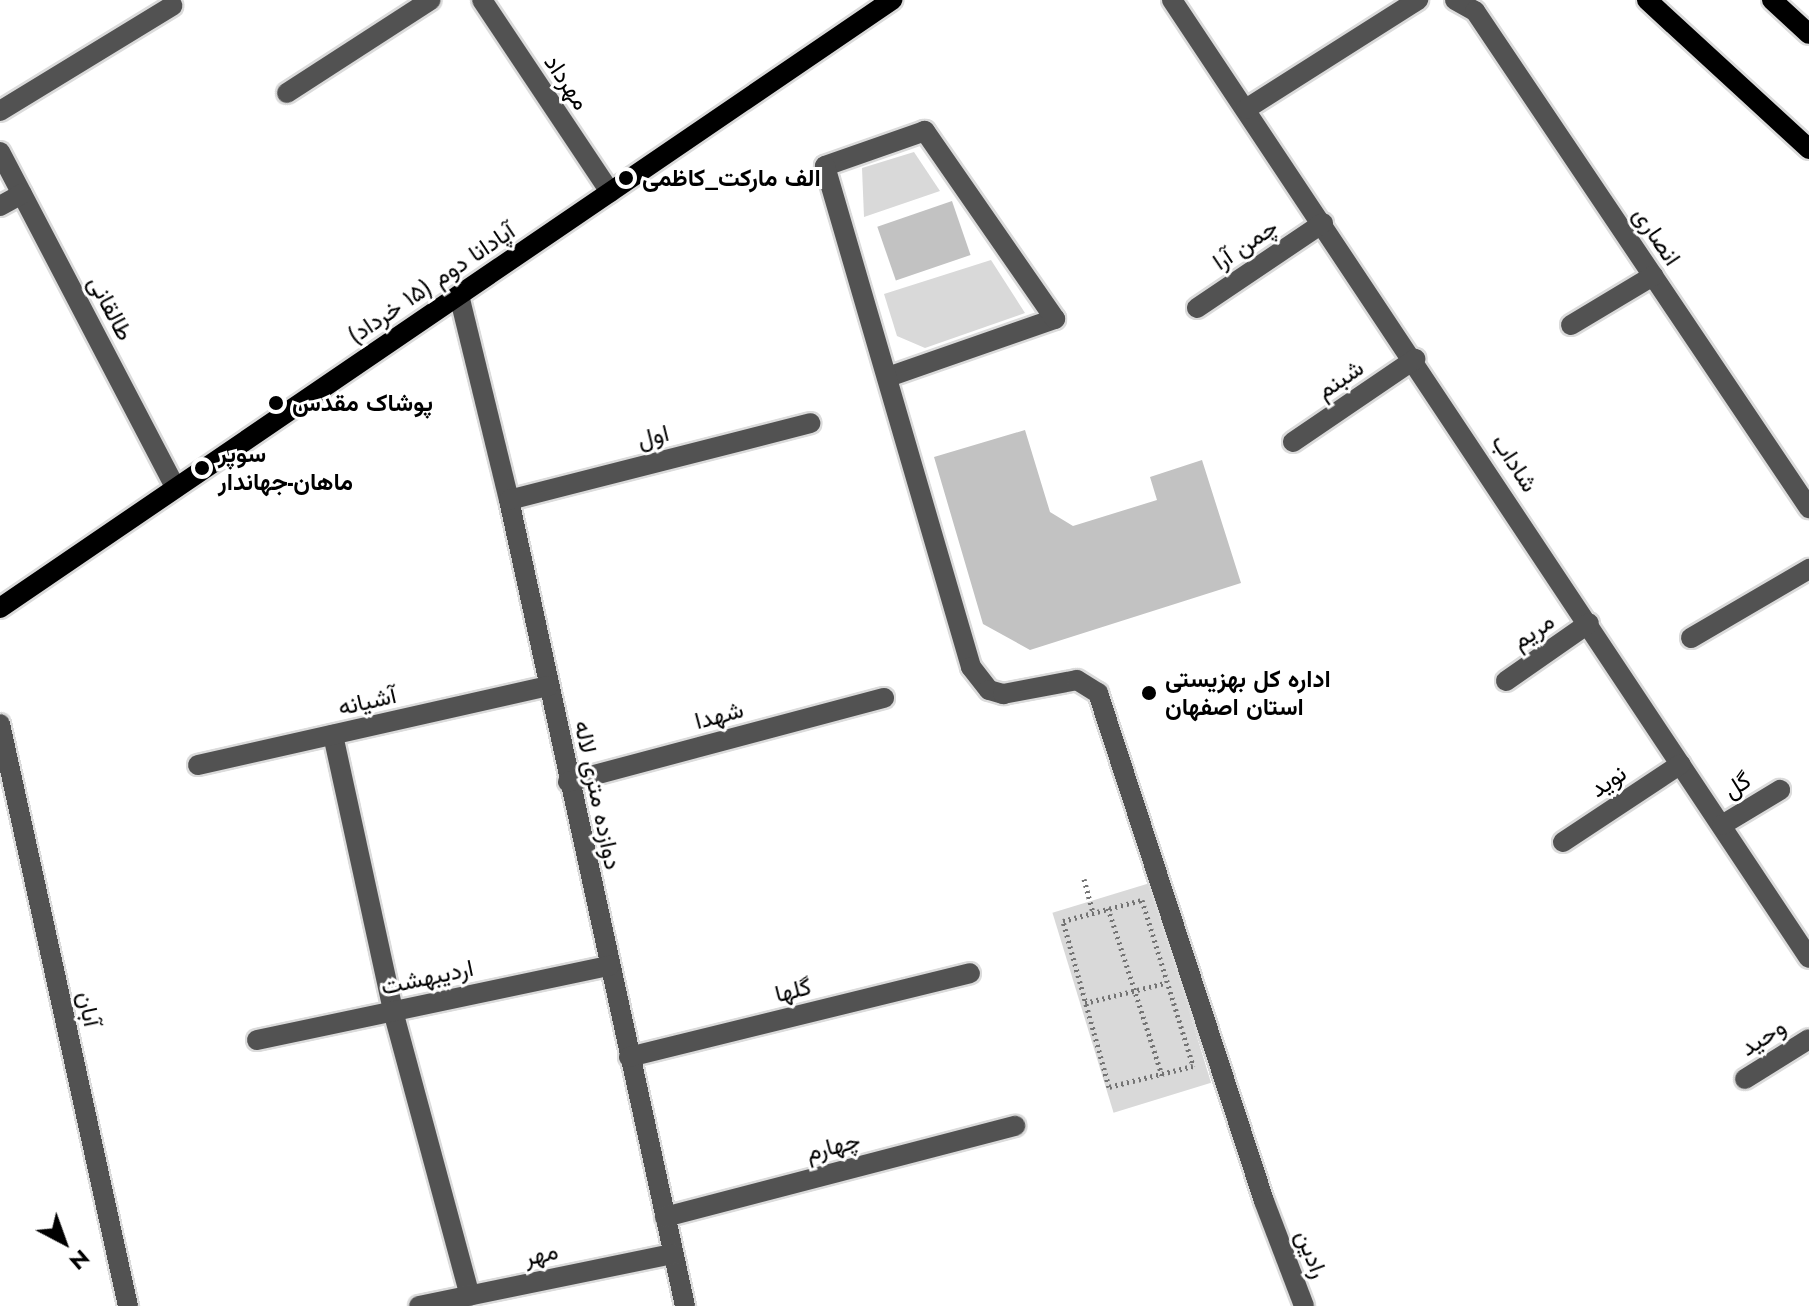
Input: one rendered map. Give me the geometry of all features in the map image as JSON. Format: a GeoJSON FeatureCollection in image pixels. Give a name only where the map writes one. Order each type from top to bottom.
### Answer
{"type":"FeatureCollection","features":[{"type":"Feature","properties":{"kind":"main road","name":"آپادانا دوم (۱۵ خرداد)"},"geometry":{"type":"LineString","coordinates":[[0,608],[892,0]]}},
{"type":"Feature","properties":{"kind":"main road"},"geometry":{"type":"LineString","coordinates":[[1647,0],[1809,149]]}},
{"type":"Feature","properties":{"kind":"main road"},"geometry":{"type":"LineString","coordinates":[[1772,0],[1809,34]]}},
{"type":"Feature","properties":{"kind":"street"},"geometry":{"type":"LineString","coordinates":[[287,93],[431,0]]}},
{"type":"Feature","properties":{"kind":"street","name":"مهرداد"},"geometry":{"type":"LineString","coordinates":[[482,0],[610,192]]}},
{"type":"Feature","properties":{"kind":"street","name":"شاداب"},"geometry":{"type":"LineString","coordinates":[[1172,0],[1415,359],[1809,958]]}},
{"type":"Feature","properties":{"kind":"street"},"geometry":{"type":"LineString","coordinates":[[1246,109],[1418,0]]}},
{"type":"Feature","properties":{"kind":"street","name":"انصاری"},"geometry":{"type":"LineString","coordinates":[[1455,0],[1475,11],[1809,508]]}},
{"type":"Feature","properties":{"kind":"street"},"geometry":{"type":"LineString","coordinates":[[0,111],[172,6]]}},
{"type":"Feature","properties":{"kind":"street","name":"رادین"},"geometry":{"type":"LineString","coordinates":[[888,377],[1055,319],[925,131],[825,166],[968,656],[979,679],[1003,694],[1077,680],[1098,693],[1271,1221],[1304,1306]]}},
{"type":"Feature","properties":{"kind":"street","name":"طالقانی"},"geometry":{"type":"LineString","coordinates":[[0,152],[176,488]]}},
{"type":"Feature","properties":{"kind":"street"},"geometry":{"type":"LineString","coordinates":[[0,206],[22,194]]}},
{"type":"Feature","properties":{"kind":"street","name":"چمن آرا"},"geometry":{"type":"LineString","coordinates":[[1197,308],[1323,223]]}},
{"type":"Feature","properties":{"kind":"street"},"geometry":{"type":"LineString","coordinates":[[1571,325],[1653,276]]}},
{"type":"Feature","properties":{"kind":"street","name":"دوازده متری لاله"},"geometry":{"type":"LineString","coordinates":[[459,295],[509,500],[568,782],[685,1306]]}},
{"type":"Feature","properties":{"kind":"street","name":"شبنم"},"geometry":{"type":"LineString","coordinates":[[1293,442],[1415,359]]}},
{"type":"Feature","properties":{"kind":"street","name":"اول"},"geometry":{"type":"LineString","coordinates":[[509,500],[810,423]]}},
{"type":"Feature","properties":{"kind":"street"},"geometry":{"type":"LineString","coordinates":[[1691,638],[1809,569]]}},
{"type":"Feature","properties":{"kind":"street","name":"مریم"},"geometry":{"type":"LineString","coordinates":[[1506,681],[1589,623]]}},
{"type":"Feature","properties":{"kind":"street","name":"آشیانه"},"geometry":{"type":"LineString","coordinates":[[198,765],[548,686]]}},
{"type":"Feature","properties":{"kind":"street","name":"شهدا"},"geometry":{"type":"LineString","coordinates":[[568,782],[884,698]]}},
{"type":"Feature","properties":{"kind":"street","name":"آبان"},"geometry":{"type":"LineString","coordinates":[[0,724],[128,1306]]}},
{"type":"Feature","properties":{"kind":"street"},"geometry":{"type":"LineString","coordinates":[[333,735],[393,1011],[470,1296]]}},
{"type":"Feature","properties":{"kind":"street","name":"نوید"},"geometry":{"type":"LineString","coordinates":[[1563,842],[1681,764]]}},
{"type":"Feature","properties":{"kind":"street","name":"گل"},"geometry":{"type":"LineString","coordinates":[[1722,825],[1780,790]]}},
{"type":"Feature","properties":{"kind":"street","name":"اردیبهشت"},"geometry":{"type":"LineString","coordinates":[[257,1040],[609,966]]}},
{"type":"Feature","properties":{"kind":"street","name":"گلها"},"geometry":{"type":"LineString","coordinates":[[629,1057],[970,973]]}},
{"type":"Feature","properties":{"kind":"street","name":"وحید"},"geometry":{"type":"LineString","coordinates":[[1745,1079],[1809,1039]]}},
{"type":"Feature","properties":{"kind":"street","name":"چهارم"},"geometry":{"type":"LineString","coordinates":[[665,1217],[1015,1126]]}},
{"type":"Feature","properties":{"kind":"street","name":"مهر"},"geometry":{"type":"LineString","coordinates":[[419,1306],[673,1254]]}},
{"type":"Feature","properties":{"kind":"path"},"geometry":{"type":"LineString","coordinates":[[1084,879],[1093,912]]}},
{"type":"Feature","properties":{"kind":"path"},"geometry":{"type":"LineString","coordinates":[[1142,900],[1193,1066],[1109,1087],[1063,921],[1093,912],[1142,900]]}},
{"type":"Feature","properties":{"kind":"path"},"geometry":{"type":"LineString","coordinates":[[1108,908],[1162,1075]]}},
{"type":"Feature","properties":{"kind":"path"},"geometry":{"type":"LineString","coordinates":[[1085,1003],[1168,983]]}},
{"type":"Feature","properties":{"kind":"shaded area"},"geometry":{"type":"Polygon","coordinates":[[[914,152],[940,191],[864,217],[862,168],[914,152]]]}},
{"type":"Feature","properties":{"kind":"shaded area"},"geometry":{"type":"Polygon","coordinates":[[[991,260],[1025,313],[925,348],[897,336],[884,294],[991,260]]]}},
{"type":"Feature","properties":{"kind":"shaded area"},"geometry":{"type":"Polygon","coordinates":[[[1150,883],[1211,1083],[1114,1113],[1052,913],[1150,883]]]}},
{"type":"Feature","properties":{"kind":"building"},"geometry":{"type":"Polygon","coordinates":[[[952,201],[971,255],[896,281],[877,227],[952,201]]]}},
{"type":"Feature","properties":{"kind":"building"},"geometry":{"type":"Polygon","coordinates":[[[1025,430],[1050,512],[1073,526],[1157,500],[1150,477],[1202,460],[1241,583],[1030,650],[983,624],[934,457],[1025,430]]]}},
{"type":"Feature","properties":{"kind":"place","name":"الف مارکت_کاظمی"},"geometry":{"type":"Point","coordinates":[626,178]}},
{"type":"Feature","properties":{"kind":"place","name":"پوشاک مقدس"},"geometry":{"type":"Point","coordinates":[276,403]}},
{"type":"Feature","properties":{"kind":"place","name":"سوپر ماهان-جهاندار"},"geometry":{"type":"Point","coordinates":[202,468]}},
{"type":"Feature","properties":{"kind":"place","name":"اداره کل بهزیستی استان اصفهان"},"geometry":{"type":"Point","coordinates":[1149,693]}}]}
